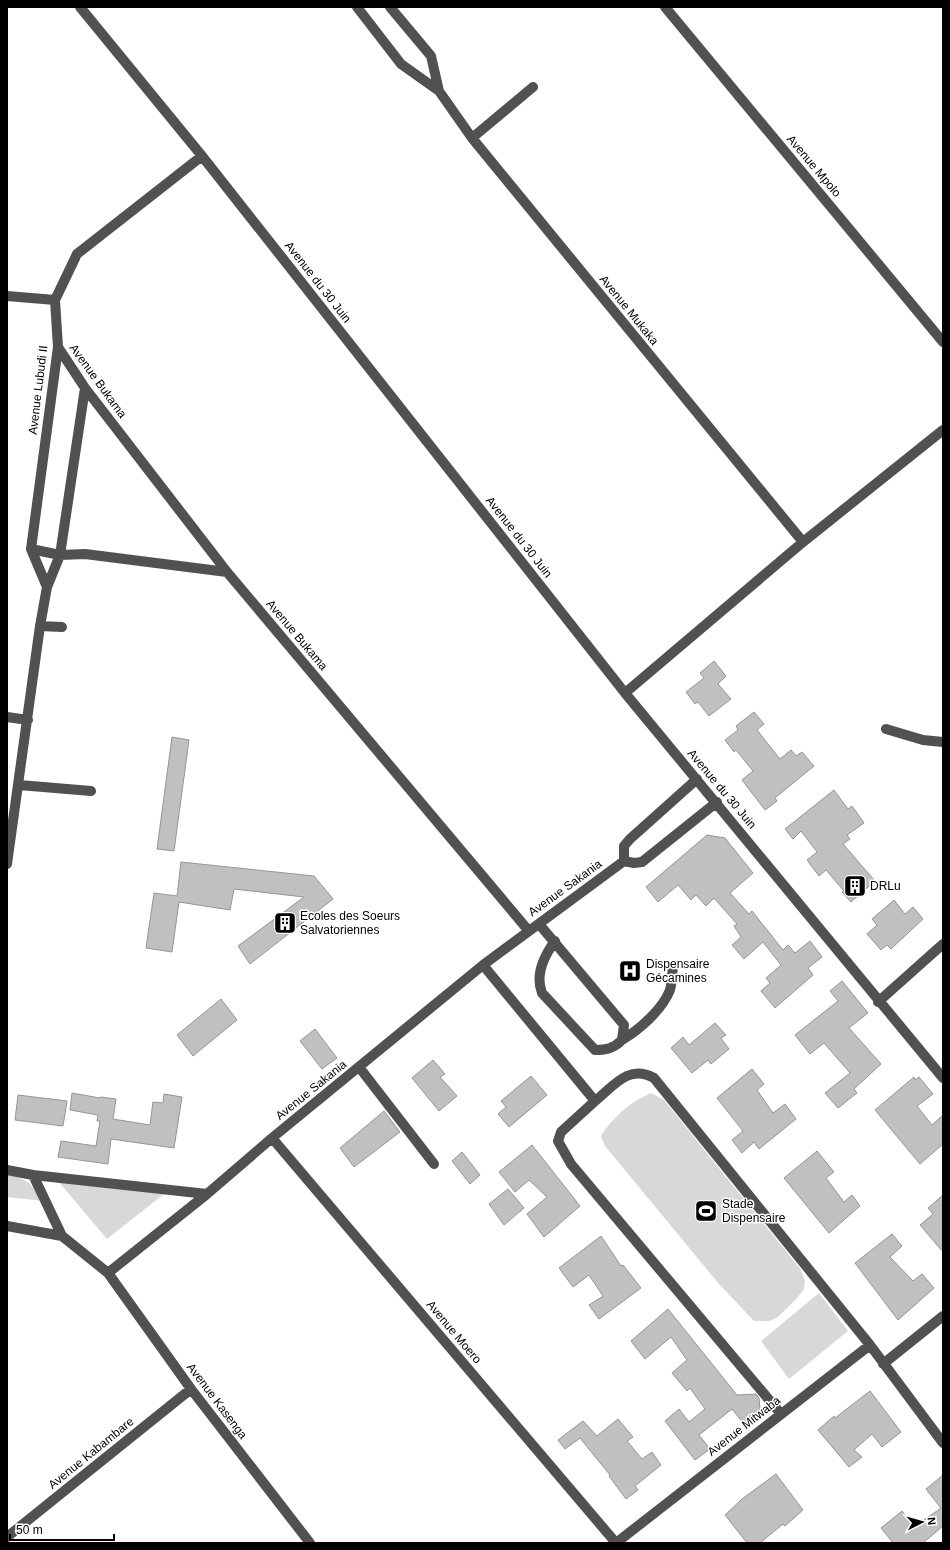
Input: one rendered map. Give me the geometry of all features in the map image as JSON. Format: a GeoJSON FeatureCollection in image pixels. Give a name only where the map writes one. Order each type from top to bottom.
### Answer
{"type":"FeatureCollection","features":[{"type":"Feature","properties":{"kind":"street","name":"Avenue du 30 Juin"},"geometry":{"type":"LineString","coordinates":[[80,7],[202,156],[625,693],[717,802],[878,1002],[943,1078]]}},
{"type":"Feature","properties":{"kind":"street","name":"Avenue Mukaka"},"geometry":{"type":"LineString","coordinates":[[357,7],[401,64],[438,91],[472,138],[803,542]]}},
{"type":"Feature","properties":{"kind":"street","name":"Avenue Mukaka"},"geometry":{"type":"LineString","coordinates":[[390,7],[431,56],[438,91]]}},
{"type":"Feature","properties":{"kind":"street","name":"Avenue Mpolo"},"geometry":{"type":"LineString","coordinates":[[665,7],[943,342]]}},
{"type":"Feature","properties":{"kind":"street"},"geometry":{"type":"LineString","coordinates":[[472,138],[533,87]]}},
{"type":"Feature","properties":{"kind":"street","name":"Avenue Lubudi II"},"geometry":{"type":"LineString","coordinates":[[31,549],[58,347],[55,300],[77,254],[202,156]]}},
{"type":"Feature","properties":{"kind":"street"},"geometry":{"type":"LineString","coordinates":[[7,296],[55,300]]}},
{"type":"Feature","properties":{"kind":"street","name":"Avenue Bukama"},"geometry":{"type":"LineString","coordinates":[[58,347],[85,388],[226,572],[528,930]]}},
{"type":"Feature","properties":{"kind":"street"},"geometry":{"type":"LineString","coordinates":[[7,864],[40,626],[47,587],[60,555],[85,388]]}},
{"type":"Feature","properties":{"kind":"street"},"geometry":{"type":"LineString","coordinates":[[625,693],[803,542],[943,430]]}},
{"type":"Feature","properties":{"kind":"street"},"geometry":{"type":"LineString","coordinates":[[31,549],[60,555],[85,554],[226,572]]}},
{"type":"Feature","properties":{"kind":"street"},"geometry":{"type":"LineString","coordinates":[[31,549],[47,587]]}},
{"type":"Feature","properties":{"kind":"street"},"geometry":{"type":"LineString","coordinates":[[40,626],[62,627]]}},
{"type":"Feature","properties":{"kind":"street"},"geometry":{"type":"LineString","coordinates":[[7,717],[28,720]]}},
{"type":"Feature","properties":{"kind":"street"},"geometry":{"type":"LineString","coordinates":[[886,729],[923,740],[943,742]]}},
{"type":"Feature","properties":{"kind":"street"},"geometry":{"type":"LineString","coordinates":[[697,779],[630,839],[624,846],[624,861],[634,863],[642,862],[717,802]]}},
{"type":"Feature","properties":{"kind":"street"},"geometry":{"type":"LineString","coordinates":[[19,785],[91,791]]}},
{"type":"Feature","properties":{"kind":"street","name":"Avenue Sakania"},"geometry":{"type":"LineString","coordinates":[[108,1273],[207,1194],[272,1138],[484,965],[528,930],[539,924],[624,861]]}},
{"type":"Feature","properties":{"kind":"street"},"geometry":{"type":"LineString","coordinates":[[539,924],[620,1018],[624,1025],[622,1040]]}},
{"type":"Feature","properties":{"kind":"street"},"geometry":{"type":"LineString","coordinates":[[555,941],[544,960],[538,983],[542,993],[596,1050],[605,1050],[616,1046],[622,1040],[636,1032],[660,1006],[670,990],[673,968]]}},
{"type":"Feature","properties":{"kind":"street"},"geometry":{"type":"LineString","coordinates":[[878,1002],[943,944]]}},
{"type":"Feature","properties":{"kind":"street"},"geometry":{"type":"LineString","coordinates":[[484,965],[595,1101]]}},
{"type":"Feature","properties":{"kind":"street"},"geometry":{"type":"LineString","coordinates":[[359,1067],[434,1164]]}},
{"type":"Feature","properties":{"kind":"street"},"geometry":{"type":"LineString","coordinates":[[781,1414],[581,1176],[558,1141],[561,1132],[627,1074],[640,1072],[654,1078],[870,1345],[943,1443]]}},
{"type":"Feature","properties":{"kind":"street","name":"Avenue Moero"},"geometry":{"type":"LineString","coordinates":[[272,1138],[616,1543]]}},
{"type":"Feature","properties":{"kind":"street"},"geometry":{"type":"LineString","coordinates":[[7,1170],[33,1175],[207,1194]]}},
{"type":"Feature","properties":{"kind":"street"},"geometry":{"type":"LineString","coordinates":[[33,1175],[62,1236],[108,1273]]}},
{"type":"Feature","properties":{"kind":"street"},"geometry":{"type":"LineString","coordinates":[[7,1226],[62,1236]]}},
{"type":"Feature","properties":{"kind":"street","name":"Avenue Kasenga"},"geometry":{"type":"LineString","coordinates":[[108,1273],[191,1390],[310,1543]]}},
{"type":"Feature","properties":{"kind":"street"},"geometry":{"type":"LineString","coordinates":[[883,1364],[943,1316]]}},
{"type":"Feature","properties":{"kind":"street","name":"Avenue Mitwaba"},"geometry":{"type":"LineString","coordinates":[[616,1543],[870,1345]]}},
{"type":"Feature","properties":{"kind":"street","name":"Avenue Kabambare"},"geometry":{"type":"LineString","coordinates":[[7,1537],[191,1390]]}},
{"type":"Feature","properties":{"kind":"shaded area","name":"Stade Dispensaire"},"geometry":{"type":"Polygon","coordinates":[[[651,1093],[664,1100],[801,1270],[805,1281],[804,1289],[778,1317],[770,1321],[754,1321],[719,1284],[605,1146],[601,1136],[617,1116],[636,1101],[651,1093]]]}},
{"type":"Feature","properties":{"kind":"shaded area"},"geometry":{"type":"Polygon","coordinates":[[[7,1171],[29,1183],[44,1201],[7,1197],[7,1171]]]}},
{"type":"Feature","properties":{"kind":"shaded area"},"geometry":{"type":"Polygon","coordinates":[[[58,1181],[164,1194],[107,1239],[58,1181]]]}},
{"type":"Feature","properties":{"kind":"shaded area"},"geometry":{"type":"Polygon","coordinates":[[[819,1293],[848,1331],[789,1379],[761,1341],[819,1293]]]}},
{"type":"Feature","properties":{"kind":"building"},"geometry":{"type":"Polygon","coordinates":[[[714,661],[726,676],[718,684],[731,699],[709,716],[698,702],[695,704],[686,692],[704,678],[700,673],[714,661]]]}},
{"type":"Feature","properties":{"kind":"building"},"geometry":{"type":"Polygon","coordinates":[[[754,712],[764,724],[757,730],[780,759],[791,750],[796,756],[802,752],[814,766],[775,798],[777,801],[765,810],[742,780],[753,771],[736,750],[734,752],[725,740],[738,730],[736,726],[754,712]]]}},
{"type":"Feature","properties":{"kind":"building"},"geometry":{"type":"Polygon","coordinates":[[[172,737],[189,740],[174,851],[157,849],[172,737]]]}},
{"type":"Feature","properties":{"kind":"building"},"geometry":{"type":"Polygon","coordinates":[[[834,790],[848,809],[852,806],[864,823],[847,835],[850,839],[843,844],[875,881],[851,902],[842,892],[844,891],[826,870],[819,876],[807,860],[817,852],[801,831],[793,839],[785,829],[834,790]]]}},
{"type":"Feature","properties":{"kind":"building"},"geometry":{"type":"Polygon","coordinates":[[[707,835],[725,838],[753,873],[730,893],[749,914],[752,911],[783,950],[788,945],[795,953],[810,941],[822,957],[808,968],[813,975],[775,1008],[761,991],[770,983],[766,978],[781,965],[763,942],[744,959],[732,945],[741,937],[734,926],[737,924],[714,898],[706,906],[696,895],[691,900],[678,885],[658,902],[646,887],[707,835]]]}},
{"type":"Feature","properties":{"kind":"building"},"geometry":{"type":"Polygon","coordinates":[[[181,862],[314,876],[333,899],[250,964],[238,946],[304,897],[234,889],[230,910],[179,902],[172,952],[146,948],[154,893],[177,896],[181,862]]]}},
{"type":"Feature","properties":{"kind":"building"},"geometry":{"type":"Polygon","coordinates":[[[894,900],[905,914],[913,907],[923,919],[891,949],[887,945],[881,950],[867,934],[877,925],[872,919],[894,900]]]}},
{"type":"Feature","properties":{"kind":"building"},"geometry":{"type":"Polygon","coordinates":[[[842,981],[868,1013],[849,1028],[881,1064],[854,1089],[857,1093],[838,1108],[825,1093],[850,1073],[824,1043],[810,1054],[795,1035],[838,1001],[830,991],[842,981]]]}},
{"type":"Feature","properties":{"kind":"building"},"geometry":{"type":"Polygon","coordinates":[[[221,999],[237,1020],[193,1056],[177,1035],[221,999]]]}},
{"type":"Feature","properties":{"kind":"building"},"geometry":{"type":"Polygon","coordinates":[[[715,1023],[726,1035],[721,1038],[729,1049],[711,1064],[708,1060],[692,1073],[671,1048],[683,1037],[689,1045],[715,1023]]]}},
{"type":"Feature","properties":{"kind":"building"},"geometry":{"type":"Polygon","coordinates":[[[315,1029],[337,1058],[322,1069],[300,1041],[315,1029]]]}},
{"type":"Feature","properties":{"kind":"building"},"geometry":{"type":"Polygon","coordinates":[[[433,1060],[445,1074],[440,1077],[457,1096],[439,1111],[412,1078],[433,1060]]]}},
{"type":"Feature","properties":{"kind":"building"},"geometry":{"type":"Polygon","coordinates":[[[752,1069],[764,1084],[757,1090],[773,1113],[785,1104],[796,1119],[759,1149],[754,1142],[742,1153],[732,1140],[743,1131],[717,1098],[752,1069]]]}},
{"type":"Feature","properties":{"kind":"building"},"geometry":{"type":"Polygon","coordinates":[[[531,1076],[547,1095],[509,1127],[498,1114],[506,1107],[501,1101],[531,1076]]]}},
{"type":"Feature","properties":{"kind":"building"},"geometry":{"type":"Polygon","coordinates":[[[914,1077],[915,1080],[919,1077],[933,1094],[917,1106],[932,1125],[943,1115],[943,1144],[920,1164],[875,1110],[914,1077]]]}},
{"type":"Feature","properties":{"kind":"building"},"geometry":{"type":"Polygon","coordinates":[[[72,1093],[116,1099],[113,1119],[150,1125],[153,1102],[163,1103],[164,1094],[182,1097],[174,1148],[111,1139],[108,1164],[58,1157],[61,1141],[96,1146],[100,1121],[97,1121],[98,1115],[70,1110],[72,1093]]]}},
{"type":"Feature","properties":{"kind":"building"},"geometry":{"type":"Polygon","coordinates":[[[18,1095],[67,1101],[63,1126],[15,1120],[18,1095]]]}},
{"type":"Feature","properties":{"kind":"building"},"geometry":{"type":"Polygon","coordinates":[[[384,1111],[400,1132],[354,1167],[340,1148],[384,1111]]]}},
{"type":"Feature","properties":{"kind":"building"},"geometry":{"type":"Polygon","coordinates":[[[532,1145],[580,1206],[544,1237],[527,1214],[547,1197],[529,1180],[515,1192],[499,1172],[532,1145]]]}},
{"type":"Feature","properties":{"kind":"building"},"geometry":{"type":"Polygon","coordinates":[[[817,1151],[834,1172],[826,1178],[844,1202],[852,1195],[860,1206],[829,1233],[784,1178],[817,1151]]]}},
{"type":"Feature","properties":{"kind":"building"},"geometry":{"type":"Polygon","coordinates":[[[462,1152],[480,1175],[470,1184],[452,1161],[462,1152]]]}},
{"type":"Feature","properties":{"kind":"building"},"geometry":{"type":"Polygon","coordinates":[[[508,1189],[524,1208],[504,1225],[489,1204],[508,1189]]]}},
{"type":"Feature","properties":{"kind":"building"},"geometry":{"type":"Polygon","coordinates":[[[943,1195],[943,1252],[920,1225],[933,1214],[928,1208],[943,1195]]]}},
{"type":"Feature","properties":{"kind":"building"},"geometry":{"type":"Polygon","coordinates":[[[892,1234],[902,1246],[890,1257],[913,1281],[922,1274],[934,1288],[898,1320],[855,1263],[892,1234]]]}},
{"type":"Feature","properties":{"kind":"building"},"geometry":{"type":"Polygon","coordinates":[[[601,1236],[621,1266],[623,1265],[641,1288],[599,1319],[589,1305],[603,1296],[589,1275],[573,1287],[559,1268],[601,1236]]]}},
{"type":"Feature","properties":{"kind":"building"},"geometry":{"type":"Polygon","coordinates":[[[668,1309],[737,1395],[756,1394],[759,1398],[760,1409],[744,1424],[732,1409],[699,1435],[710,1449],[695,1460],[665,1421],[679,1409],[689,1422],[705,1409],[690,1388],[687,1391],[672,1373],[687,1360],[671,1337],[645,1359],[631,1341],[668,1309]]]}},
{"type":"Feature","properties":{"kind":"building"},"geometry":{"type":"Polygon","coordinates":[[[870,1391],[901,1432],[882,1447],[872,1434],[854,1450],[862,1457],[849,1467],[818,1430],[834,1416],[835,1418],[870,1391]]]}},
{"type":"Feature","properties":{"kind":"building"},"geometry":{"type":"Polygon","coordinates":[[[618,1419],[633,1437],[627,1441],[642,1459],[652,1452],[661,1465],[635,1486],[638,1490],[626,1499],[609,1476],[610,1475],[580,1438],[565,1449],[558,1440],[583,1421],[597,1436],[618,1419]]]}},
{"type":"Feature","properties":{"kind":"building"},"geometry":{"type":"Polygon","coordinates":[[[776,1474],[803,1510],[785,1526],[783,1524],[760,1543],[747,1543],[725,1515],[742,1499],[776,1474]]]}},
{"type":"Feature","properties":{"kind":"building"},"geometry":{"type":"Polygon","coordinates":[[[943,1475],[943,1526],[923,1543],[893,1543],[881,1528],[902,1511],[914,1527],[941,1508],[926,1489],[943,1475]]]}},
{"type":"Feature","properties":{"kind":"place","name":"DRLu"},"geometry":{"type":"Point","coordinates":[855,886]}},
{"type":"Feature","properties":{"kind":"place","name":"Ecoles des Soeurs Salvatoriennes"},"geometry":{"type":"Point","coordinates":[285,923]}},
{"type":"Feature","properties":{"kind":"place","name":"Dispensaire Gécamines"},"geometry":{"type":"Point","coordinates":[630,971]}},
{"type":"Feature","properties":{"kind":"place","name":"Stade Dispensaire"},"geometry":{"type":"Point","coordinates":[706,1211]}}]}
